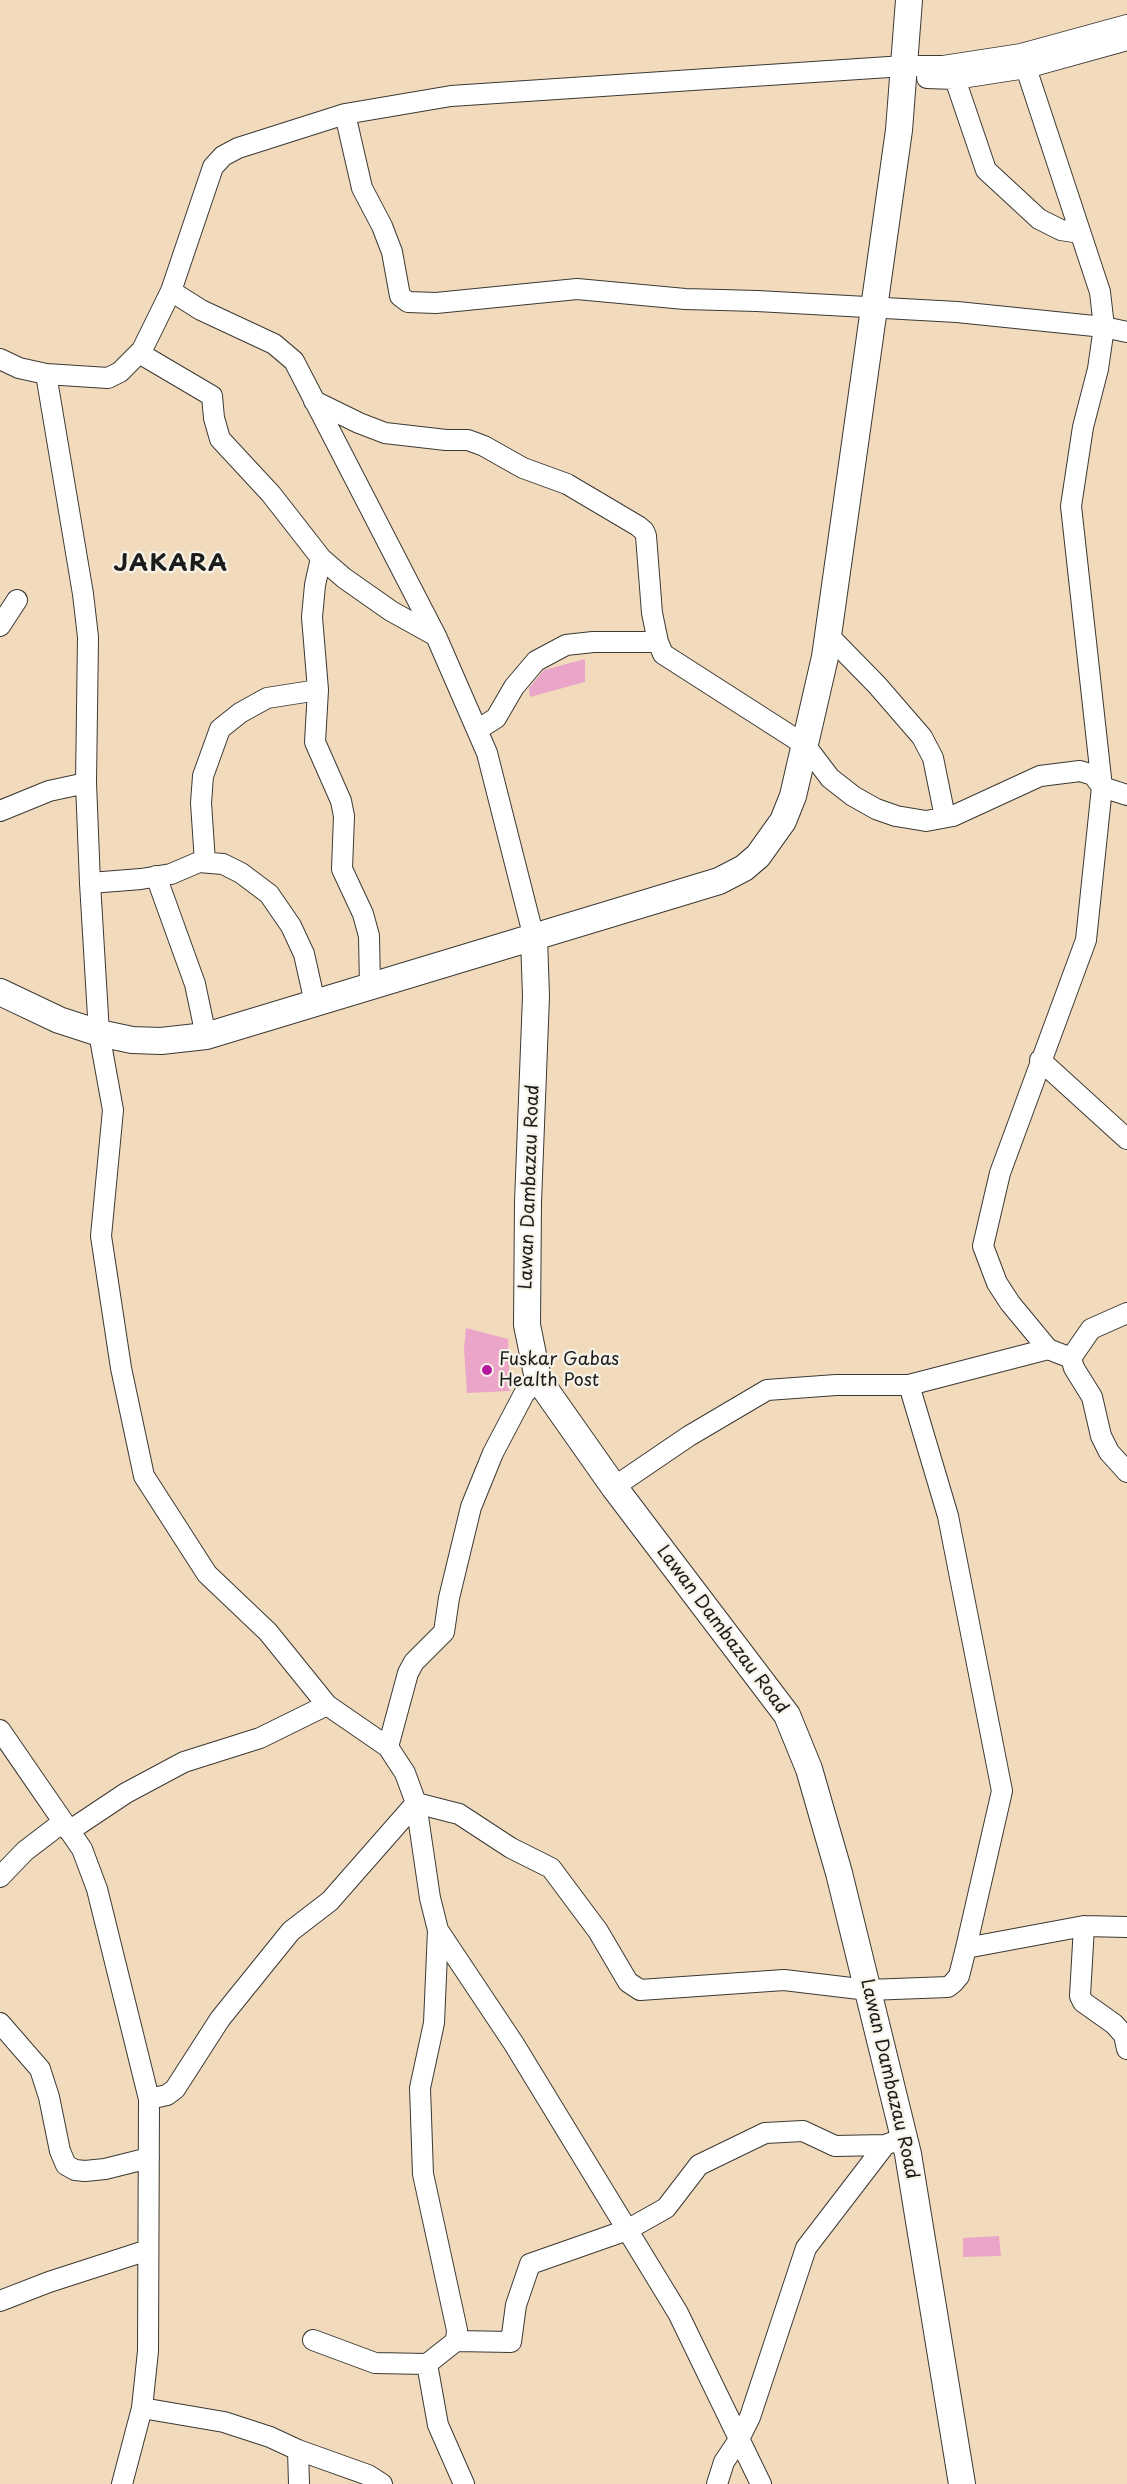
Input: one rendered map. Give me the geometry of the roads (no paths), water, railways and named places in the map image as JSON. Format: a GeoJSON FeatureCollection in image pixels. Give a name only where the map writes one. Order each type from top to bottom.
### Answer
{"type":"FeatureCollection","features":[{"type":"Feature","properties":{"kind":"main road"},"geometry":{"type":"LineString","coordinates":[[0,992],[59,1020],[99,1034],[132,1040],[161,1041],[206,1036],[719,881],[744,868],[758,856],[783,821],[793,796],[828,635],[899,130],[909,0]]}},
{"type":"Feature","properties":{"kind":"main road","name":"Lawan Dambazau Road"},"geometry":{"type":"LineString","coordinates":[[534,938],[536,996],[528,1202],[527,1325],[538,1379],[614,1487],[786,1715],[809,1769],[839,1873],[868,1990],[962,2484]]}},
{"type":"Feature","properties":{"kind":"street"},"geometry":{"type":"LineString","coordinates":[[903,72],[1021,54],[1127,25]]}},
{"type":"Feature","properties":{"kind":"street"},"geometry":{"type":"LineString","coordinates":[[0,359],[20,368],[46,374],[108,378],[120,372],[139,353],[171,291],[213,167],[223,156],[238,147],[345,114],[451,96],[875,69],[955,78],[1026,68],[1127,40]]}},
{"type":"Feature","properties":{"kind":"street"},"geometry":{"type":"LineString","coordinates":[[1026,68],[1100,292],[1104,327],[1098,369],[1083,427],[1071,506],[1102,787],[1086,940],[1000,1173],[983,1246],[997,1283],[1010,1303],[1048,1349],[1071,1358],[1092,1398],[1101,1436],[1109,1452],[1127,1472]]}},
{"type":"Feature","properties":{"kind":"street"},"geometry":{"type":"LineString","coordinates":[[955,78],[986,170],[1039,219],[1060,230],[1080,233]]}},
{"type":"Feature","properties":{"kind":"street"},"geometry":{"type":"LineString","coordinates":[[345,114],[362,188],[382,226],[392,252],[400,296],[408,302],[436,303],[577,289],[685,299],[957,312],[1104,327],[1127,332]]}},
{"type":"Feature","properties":{"kind":"street"},"geometry":{"type":"LineString","coordinates":[[171,291],[201,310],[274,344],[294,361],[436,636],[487,753],[534,938]]}},
{"type":"Feature","properties":{"kind":"street"},"geometry":{"type":"LineString","coordinates":[[139,353],[212,396],[214,418],[220,439],[271,494],[321,558],[344,578],[392,611],[436,636]]}},
{"type":"Feature","properties":{"kind":"street"},"geometry":{"type":"LineString","coordinates":[[46,374],[88,637],[86,783],[90,883],[99,1034],[113,1110],[101,1236],[122,1368],[144,1476],[207,1574],[268,1632],[327,1705],[388,1747],[405,1773],[416,1803],[430,1898],[438,1930],[434,2024],[420,2088],[423,2174],[458,2330],[456,2341]]}},
{"type":"Feature","properties":{"kind":"street"},"geometry":{"type":"LineString","coordinates":[[314,401],[385,433],[436,440],[468,440],[484,446],[523,468],[567,484],[638,526],[646,536],[652,613],[663,654],[805,745],[830,778],[853,796],[876,809],[926,822],[953,816],[1040,776],[1080,771],[1093,775],[1102,787],[1127,795]]}},
{"type":"Feature","properties":{"kind":"street"},"geometry":{"type":"LineString","coordinates":[[321,558],[315,585],[312,617],[318,690],[315,742],[341,801],[345,816],[342,869],[363,914],[369,936],[370,987]]}},
{"type":"Feature","properties":{"kind":"street"},"geometry":{"type":"LineString","coordinates":[[0,626],[17,600]]}},
{"type":"Feature","properties":{"kind":"street"},"geometry":{"type":"LineString","coordinates":[[828,635],[877,685],[922,737],[933,758],[945,817]]}},
{"type":"Feature","properties":{"kind":"street"},"geometry":{"type":"LineString","coordinates":[[477,730],[496,718],[514,687],[536,661],[566,645],[592,642],[658,642]]}},
{"type":"Feature","properties":{"kind":"street"},"geometry":{"type":"LineString","coordinates":[[205,862],[201,803],[203,776],[220,729],[240,713],[267,698],[318,690]]}},
{"type":"Feature","properties":{"kind":"street"},"geometry":{"type":"LineString","coordinates":[[0,811],[49,791],[86,783]]}},
{"type":"Feature","properties":{"kind":"street"},"geometry":{"type":"LineString","coordinates":[[90,883],[156,876],[205,862],[223,864],[241,873],[269,894],[291,926],[304,954],[315,1004]]}},
{"type":"Feature","properties":{"kind":"street"},"geometry":{"type":"LineString","coordinates":[[156,876],[195,984],[206,1036]]}},
{"type":"Feature","properties":{"kind":"street"},"geometry":{"type":"LineString","coordinates":[[1040,1060],[1127,1139]]}},
{"type":"Feature","properties":{"kind":"street"},"geometry":{"type":"LineString","coordinates":[[1071,1358],[1091,1329],[1127,1313]]}},
{"type":"Feature","properties":{"kind":"street"},"geometry":{"type":"LineString","coordinates":[[614,1487],[689,1436],[767,1390],[836,1385],[909,1385],[1048,1349]]}},
{"type":"Feature","properties":{"kind":"street"},"geometry":{"type":"LineString","coordinates":[[388,1747],[408,1673],[414,1662],[444,1632],[449,1598],[471,1507],[524,1394],[538,1379]]}},
{"type":"Feature","properties":{"kind":"street"},"geometry":{"type":"LineString","coordinates":[[416,1803],[459,1814],[511,1848],[551,1868],[565,1883],[598,1931],[628,1982],[640,1990],[784,1980],[868,1990],[948,1987],[959,1976],[1002,1791],[948,1516],[909,1385]]}},
{"type":"Feature","properties":{"kind":"street"},"geometry":{"type":"LineString","coordinates":[[0,1877],[25,1851],[184,1762],[260,1738],[327,1705]]}},
{"type":"Feature","properties":{"kind":"street"},"geometry":{"type":"LineString","coordinates":[[0,1730],[82,1849],[97,1889],[149,2099],[148,2351],[141,2408],[122,2484]]}},
{"type":"Feature","properties":{"kind":"street"},"geometry":{"type":"LineString","coordinates":[[149,2099],[158,2098],[175,2089],[220,2019],[291,1931],[330,1901],[416,1803]]}},
{"type":"Feature","properties":{"kind":"street"},"geometry":{"type":"LineString","coordinates":[[966,1948],[1084,1926],[1127,1927]]}},
{"type":"Feature","properties":{"kind":"street"},"geometry":{"type":"LineString","coordinates":[[1084,1926],[1080,1996],[1124,2035],[1127,2049]]}},
{"type":"Feature","properties":{"kind":"street"},"geometry":{"type":"LineString","coordinates":[[438,1930],[514,2044],[678,2313],[760,2484]]}},
{"type":"Feature","properties":{"kind":"street"},"geometry":{"type":"LineString","coordinates":[[0,2022],[40,2069],[52,2108],[60,2151],[66,2165],[75,2170],[85,2171],[105,2169],[149,2158]]}},
{"type":"Feature","properties":{"kind":"street"},"geometry":{"type":"LineString","coordinates":[[313,2340],[375,2363],[427,2364],[456,2341],[511,2342],[516,2305],[530,2264],[627,2230],[666,2208],[699,2165],[765,2133],[803,2131],[835,2146],[895,2141]]}},
{"type":"Feature","properties":{"kind":"street"},"geometry":{"type":"LineString","coordinates":[[717,2484],[724,2462],[750,2417],[807,2248],[895,2141]]}},
{"type":"Feature","properties":{"kind":"street"},"geometry":{"type":"LineString","coordinates":[[0,2301],[49,2282],[148,2250]]}},
{"type":"Feature","properties":{"kind":"street"},"geometry":{"type":"LineString","coordinates":[[427,2364],[438,2425],[464,2484]]}},
{"type":"Feature","properties":{"kind":"street"},"geometry":{"type":"LineString","coordinates":[[141,2408],[224,2422],[270,2437],[298,2450],[368,2475],[382,2484]]}},
{"type":"Feature","properties":{"kind":"street"},"geometry":{"type":"LineString","coordinates":[[298,2450],[299,2484]]}},
{"type":"Feature","properties":{"kind":"place","name":"Fuskar Gabas Health Post"},"geometry":{"type":"Point","coordinates":[487,1370]}},
{"type":"Feature","properties":{"kind":"district","name":"JAKARA"},"geometry":{"type":"Point","coordinates":[171,564]}}]}
